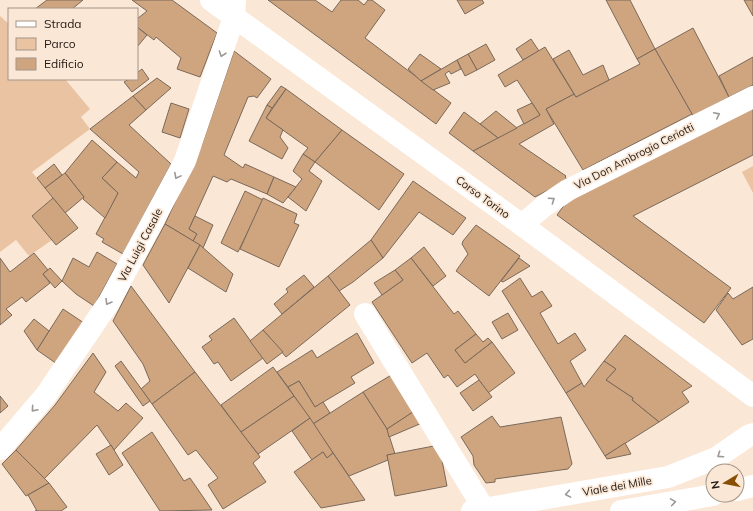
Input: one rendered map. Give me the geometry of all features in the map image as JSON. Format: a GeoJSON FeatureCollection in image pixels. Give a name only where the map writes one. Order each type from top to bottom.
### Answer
{"type":"FeatureCollection","features":[{"type":"Feature","properties":{"kind":"main road","name":"Corso Torino"},"geometry":{"type":"LineString","coordinates":[[211,0],[234,8],[522,225],[753,396]]}},
{"type":"Feature","properties":{"kind":"main road","name":"Via Luigi Casale"},"geometry":{"type":"LineString","coordinates":[[0,449],[46,395],[113,295],[185,161],[234,8]]}},
{"type":"Feature","properties":{"kind":"main road","name":"Via Don Ambrogio Ceriotti"},"geometry":{"type":"LineString","coordinates":[[522,225],[544,206],[568,190],[753,97]]}},
{"type":"Feature","properties":{"kind":"main road"},"geometry":{"type":"LineString","coordinates":[[365,314],[478,510]]}},
{"type":"Feature","properties":{"kind":"main road","name":"Viale dei Mille"},"geometry":{"type":"LineString","coordinates":[[478,510],[668,477],[716,458],[753,434]]}},
{"type":"Feature","properties":{"kind":"main road"},"geometry":{"type":"LineString","coordinates":[[621,511],[705,496]]}},
{"type":"Feature","properties":{"kind":"green space"},"geometry":{"type":"Polygon","coordinates":[[[0,16],[8,23],[8,80],[66,80],[90,109],[81,117],[90,129],[32,172],[53,198],[32,216],[52,240],[29,256],[16,240],[0,252],[0,16]]]}},
{"type":"Feature","properties":{"kind":"green space"},"geometry":{"type":"Polygon","coordinates":[[[753,166],[753,193],[742,172],[753,166]]]}},
{"type":"Feature","properties":{"kind":"building"},"geometry":{"type":"Polygon","coordinates":[[[47,0],[83,0],[73,8],[36,8],[47,0]]]}},
{"type":"Feature","properties":{"kind":"building"},"geometry":{"type":"Polygon","coordinates":[[[132,0],[172,0],[217,33],[200,77],[177,69],[181,58],[156,37],[154,40],[138,28],[138,18],[147,11],[132,0]]]}},
{"type":"Feature","properties":{"kind":"building"},"geometry":{"type":"Polygon","coordinates":[[[268,0],[315,0],[332,12],[341,0],[358,0],[364,5],[368,0],[372,0],[385,10],[365,38],[451,103],[436,124],[268,0]]]}},
{"type":"Feature","properties":{"kind":"building"},"geometry":{"type":"Polygon","coordinates":[[[457,0],[482,0],[484,3],[465,14],[457,0]]]}},
{"type":"Feature","properties":{"kind":"building"},"geometry":{"type":"Polygon","coordinates":[[[606,0],[630,0],[655,49],[637,59],[606,0]]]}},
{"type":"Feature","properties":{"kind":"building"},"geometry":{"type":"Polygon","coordinates":[[[744,0],[753,0],[753,16],[744,0]]]}},
{"type":"Feature","properties":{"kind":"building"},"geometry":{"type":"Polygon","coordinates":[[[138,28],[147,35],[138,46],[138,28]]]}},
{"type":"Feature","properties":{"kind":"building"},"geometry":{"type":"Polygon","coordinates":[[[693,28],[729,97],[693,116],[655,49],[693,28]]]}},
{"type":"Feature","properties":{"kind":"building"},"geometry":{"type":"Polygon","coordinates":[[[531,39],[539,51],[523,60],[516,49],[531,39]]]}},
{"type":"Feature","properties":{"kind":"building"},"geometry":{"type":"Polygon","coordinates":[[[486,44],[495,60],[477,70],[468,54],[486,44]]]}},
{"type":"Feature","properties":{"kind":"building"},"geometry":{"type":"Polygon","coordinates":[[[545,47],[574,94],[546,109],[554,124],[519,144],[566,176],[565,177],[568,180],[535,197],[473,151],[540,115],[517,80],[505,87],[498,75],[545,47]]]}},
{"type":"Feature","properties":{"kind":"building"},"geometry":{"type":"Polygon","coordinates":[[[655,49],[692,114],[583,170],[546,109],[574,94],[576,97],[640,64],[637,59],[655,49]]]}},
{"type":"Feature","properties":{"kind":"building"},"geometry":{"type":"Polygon","coordinates":[[[569,50],[583,75],[603,65],[609,80],[576,97],[553,59],[569,50]]]}},
{"type":"Feature","properties":{"kind":"building"},"geometry":{"type":"Polygon","coordinates":[[[234,51],[271,79],[257,98],[254,96],[248,97],[224,155],[243,168],[245,164],[274,177],[267,194],[231,179],[227,182],[213,176],[189,229],[197,234],[193,241],[165,224],[202,144],[234,51]]]}},
{"type":"Feature","properties":{"kind":"building"},"geometry":{"type":"Polygon","coordinates":[[[420,54],[441,69],[421,81],[408,69],[420,54]]]}},
{"type":"Feature","properties":{"kind":"building"},"geometry":{"type":"Polygon","coordinates":[[[468,54],[477,70],[465,76],[457,60],[468,54]]]}},
{"type":"Feature","properties":{"kind":"building"},"geometry":{"type":"Polygon","coordinates":[[[753,57],[753,85],[729,97],[719,76],[753,57]]]}},
{"type":"Feature","properties":{"kind":"building"},"geometry":{"type":"Polygon","coordinates":[[[457,60],[461,69],[451,74],[449,71],[445,74],[450,83],[433,90],[421,81],[457,60]]]}},
{"type":"Feature","properties":{"kind":"building"},"geometry":{"type":"Polygon","coordinates":[[[142,69],[149,79],[132,92],[124,82],[127,80],[138,80],[138,72],[142,69]]]}},
{"type":"Feature","properties":{"kind":"building"},"geometry":{"type":"Polygon","coordinates":[[[157,78],[171,88],[146,110],[133,96],[157,78]]]}},
{"type":"Feature","properties":{"kind":"building"},"geometry":{"type":"Polygon","coordinates":[[[281,86],[286,89],[272,108],[267,105],[281,86]]]}},
{"type":"Feature","properties":{"kind":"building"},"geometry":{"type":"Polygon","coordinates":[[[286,89],[342,130],[315,162],[303,154],[308,148],[266,118],[286,89]]]}},
{"type":"Feature","properties":{"kind":"building"},"geometry":{"type":"Polygon","coordinates":[[[133,96],[146,110],[129,125],[171,164],[123,254],[102,242],[104,239],[96,234],[118,193],[102,178],[117,162],[136,178],[139,172],[90,129],[133,96]]]}},
{"type":"Feature","properties":{"kind":"building"},"geometry":{"type":"Polygon","coordinates":[[[171,103],[189,109],[180,138],[162,132],[171,103]]]}},
{"type":"Feature","properties":{"kind":"building"},"geometry":{"type":"Polygon","coordinates":[[[532,103],[540,115],[524,124],[517,110],[532,103]]]}},
{"type":"Feature","properties":{"kind":"building"},"geometry":{"type":"Polygon","coordinates":[[[267,105],[272,108],[266,118],[283,130],[280,137],[288,148],[282,159],[249,141],[267,105]]]}},
{"type":"Feature","properties":{"kind":"building"},"geometry":{"type":"Polygon","coordinates":[[[753,105],[753,155],[633,216],[731,288],[704,323],[557,215],[571,196],[753,105]]]}},
{"type":"Feature","properties":{"kind":"building"},"geometry":{"type":"Polygon","coordinates":[[[496,111],[517,128],[498,138],[480,124],[496,111]]]}},
{"type":"Feature","properties":{"kind":"building"},"geometry":{"type":"Polygon","coordinates":[[[464,112],[498,138],[473,151],[449,133],[464,112]]]}},
{"type":"Feature","properties":{"kind":"building"},"geometry":{"type":"Polygon","coordinates":[[[342,130],[404,174],[379,210],[315,162],[342,130]]]}},
{"type":"Feature","properties":{"kind":"building"},"geometry":{"type":"Polygon","coordinates":[[[92,140],[117,162],[102,178],[118,193],[105,218],[83,199],[84,197],[65,173],[92,140]]]}},
{"type":"Feature","properties":{"kind":"building"},"geometry":{"type":"Polygon","coordinates":[[[303,154],[315,162],[309,171],[322,181],[306,211],[288,197],[302,179],[293,171],[303,154]]]}},
{"type":"Feature","properties":{"kind":"building"},"geometry":{"type":"Polygon","coordinates":[[[54,164],[62,175],[45,188],[37,178],[54,164]]]}},
{"type":"Feature","properties":{"kind":"building"},"geometry":{"type":"Polygon","coordinates":[[[65,173],[84,197],[65,213],[45,188],[65,173]]]}},
{"type":"Feature","properties":{"kind":"building"},"geometry":{"type":"Polygon","coordinates":[[[274,177],[296,187],[283,203],[267,194],[274,177]]]}},
{"type":"Feature","properties":{"kind":"building"},"geometry":{"type":"Polygon","coordinates":[[[413,181],[466,218],[453,235],[419,212],[383,258],[371,240],[413,181]]]}},
{"type":"Feature","properties":{"kind":"building"},"geometry":{"type":"Polygon","coordinates":[[[245,191],[263,200],[238,252],[221,243],[245,191]]]}},
{"type":"Feature","properties":{"kind":"building"},"geometry":{"type":"Polygon","coordinates":[[[53,198],[78,228],[56,245],[32,216],[53,198]]]}},
{"type":"Feature","properties":{"kind":"building"},"geometry":{"type":"Polygon","coordinates":[[[263,198],[297,214],[294,223],[299,225],[279,267],[240,249],[263,198]]]}},
{"type":"Feature","properties":{"kind":"building"},"geometry":{"type":"Polygon","coordinates":[[[195,216],[213,225],[203,248],[193,241],[197,234],[189,229],[195,216]]]}},
{"type":"Feature","properties":{"kind":"building"},"geometry":{"type":"Polygon","coordinates":[[[165,224],[200,245],[169,303],[143,265],[165,224]]]}},
{"type":"Feature","properties":{"kind":"building"},"geometry":{"type":"Polygon","coordinates":[[[476,225],[520,256],[489,296],[456,271],[468,254],[462,244],[463,241],[476,225]]]}},
{"type":"Feature","properties":{"kind":"building"},"geometry":{"type":"Polygon","coordinates":[[[371,240],[383,258],[353,282],[339,291],[328,276],[371,240]]]}},
{"type":"Feature","properties":{"kind":"building"},"geometry":{"type":"Polygon","coordinates":[[[200,245],[233,274],[226,292],[188,268],[200,245]]]}},
{"type":"Feature","properties":{"kind":"building"},"geometry":{"type":"Polygon","coordinates":[[[424,247],[446,276],[433,286],[411,258],[424,247]]]}},
{"type":"Feature","properties":{"kind":"building"},"geometry":{"type":"Polygon","coordinates":[[[97,252],[117,264],[94,306],[76,294],[62,281],[73,258],[89,267],[97,252]]]}},
{"type":"Feature","properties":{"kind":"building"},"geometry":{"type":"Polygon","coordinates":[[[34,253],[48,270],[43,274],[50,283],[26,302],[22,297],[6,309],[12,315],[0,325],[0,258],[10,272],[34,253]]]}},
{"type":"Feature","properties":{"kind":"building"},"geometry":{"type":"Polygon","coordinates":[[[411,258],[454,314],[458,311],[476,334],[455,350],[465,363],[492,342],[515,373],[488,393],[475,374],[457,387],[448,375],[444,378],[427,353],[412,363],[372,302],[403,280],[395,270],[411,258]]]}},
{"type":"Feature","properties":{"kind":"building"},"geometry":{"type":"Polygon","coordinates":[[[519,258],[530,266],[503,282],[501,281],[519,258]]]}},
{"type":"Feature","properties":{"kind":"building"},"geometry":{"type":"Polygon","coordinates":[[[50,268],[62,281],[55,288],[43,274],[50,268]]]}},
{"type":"Feature","properties":{"kind":"building"},"geometry":{"type":"Polygon","coordinates":[[[395,270],[403,280],[382,295],[374,283],[395,270]]]}},
{"type":"Feature","properties":{"kind":"building"},"geometry":{"type":"Polygon","coordinates":[[[304,275],[314,287],[282,314],[274,304],[288,292],[286,289],[304,275]]]}},
{"type":"Feature","properties":{"kind":"building"},"geometry":{"type":"Polygon","coordinates":[[[328,276],[350,305],[286,357],[263,330],[328,276]]]}},
{"type":"Feature","properties":{"kind":"building"},"geometry":{"type":"Polygon","coordinates":[[[520,278],[532,297],[542,291],[552,306],[540,313],[558,344],[575,333],[586,350],[570,361],[582,383],[566,393],[502,291],[520,278]]]}},
{"type":"Feature","properties":{"kind":"building"},"geometry":{"type":"Polygon","coordinates":[[[131,286],[195,372],[152,404],[141,389],[150,381],[143,364],[113,321],[131,286]]]}},
{"type":"Feature","properties":{"kind":"building"},"geometry":{"type":"Polygon","coordinates":[[[753,287],[753,339],[742,345],[716,310],[728,293],[733,299],[753,287]]]}},
{"type":"Feature","properties":{"kind":"building"},"geometry":{"type":"Polygon","coordinates":[[[63,309],[84,323],[57,364],[37,350],[63,309]]]}},
{"type":"Feature","properties":{"kind":"building"},"geometry":{"type":"Polygon","coordinates":[[[508,313],[518,330],[502,339],[492,322],[508,313]]]}},
{"type":"Feature","properties":{"kind":"building"},"geometry":{"type":"Polygon","coordinates":[[[234,318],[263,358],[231,381],[218,362],[214,364],[202,347],[212,340],[209,336],[234,318]]]}},
{"type":"Feature","properties":{"kind":"building"},"geometry":{"type":"Polygon","coordinates":[[[34,319],[49,331],[37,350],[24,331],[34,319]]]}},
{"type":"Feature","properties":{"kind":"building"},"geometry":{"type":"Polygon","coordinates":[[[263,330],[283,352],[267,364],[250,341],[263,330]]]}},
{"type":"Feature","properties":{"kind":"building"},"geometry":{"type":"Polygon","coordinates":[[[357,333],[374,363],[351,377],[355,383],[315,407],[299,381],[288,387],[277,372],[312,350],[317,358],[357,333]]]}},
{"type":"Feature","properties":{"kind":"building"},"geometry":{"type":"Polygon","coordinates":[[[476,334],[483,342],[488,338],[492,342],[465,363],[455,350],[476,334]]]}},
{"type":"Feature","properties":{"kind":"building"},"geometry":{"type":"Polygon","coordinates":[[[625,335],[692,386],[682,392],[689,402],[659,422],[632,400],[633,398],[606,380],[616,369],[604,361],[625,335]]]}},
{"type":"Feature","properties":{"kind":"building"},"geometry":{"type":"Polygon","coordinates":[[[93,353],[106,372],[94,392],[118,411],[126,403],[143,418],[114,450],[97,425],[44,479],[16,450],[55,405],[93,353]]]}},
{"type":"Feature","properties":{"kind":"building"},"geometry":{"type":"Polygon","coordinates":[[[121,361],[150,401],[143,406],[115,366],[121,361]]]}},
{"type":"Feature","properties":{"kind":"building"},"geometry":{"type":"Polygon","coordinates":[[[604,361],[616,369],[606,380],[633,398],[632,400],[659,422],[605,456],[566,393],[582,383],[584,387],[604,361]]]}},
{"type":"Feature","properties":{"kind":"building"},"geometry":{"type":"Polygon","coordinates":[[[273,367],[294,396],[241,432],[221,405],[273,367]]]}},
{"type":"Feature","properties":{"kind":"building"},"geometry":{"type":"Polygon","coordinates":[[[195,372],[260,457],[253,463],[266,482],[223,509],[208,485],[218,478],[196,450],[188,455],[152,404],[195,372]]]}},
{"type":"Feature","properties":{"kind":"building"},"geometry":{"type":"Polygon","coordinates":[[[393,374],[416,410],[387,429],[363,392],[393,374]]]}},
{"type":"Feature","properties":{"kind":"building"},"geometry":{"type":"Polygon","coordinates":[[[479,380],[492,397],[473,411],[460,393],[479,380]]]}},
{"type":"Feature","properties":{"kind":"building"},"geometry":{"type":"Polygon","coordinates":[[[299,381],[315,407],[323,402],[330,413],[313,424],[288,387],[299,381]]]}},
{"type":"Feature","properties":{"kind":"building"},"geometry":{"type":"Polygon","coordinates":[[[363,392],[387,429],[395,454],[387,455],[388,460],[349,476],[313,424],[363,392]]]}},
{"type":"Feature","properties":{"kind":"building"},"geometry":{"type":"Polygon","coordinates":[[[0,396],[8,406],[0,413],[0,396]]]}},
{"type":"Feature","properties":{"kind":"building"},"geometry":{"type":"Polygon","coordinates":[[[294,396],[310,418],[258,454],[241,432],[294,396]]]}},
{"type":"Feature","properties":{"kind":"building"},"geometry":{"type":"Polygon","coordinates":[[[416,410],[422,423],[389,437],[387,429],[416,410]]]}},
{"type":"Feature","properties":{"kind":"building"},"geometry":{"type":"Polygon","coordinates":[[[492,416],[500,427],[561,417],[572,464],[568,469],[495,479],[495,482],[486,483],[474,465],[473,456],[461,437],[492,416]]]}},
{"type":"Feature","properties":{"kind":"building"},"geometry":{"type":"Polygon","coordinates":[[[310,418],[333,453],[327,458],[323,452],[312,460],[292,431],[310,418]]]}},
{"type":"Feature","properties":{"kind":"building"},"geometry":{"type":"Polygon","coordinates":[[[152,432],[184,481],[190,478],[212,510],[160,511],[122,453],[152,432]]]}},
{"type":"Feature","properties":{"kind":"building"},"geometry":{"type":"Polygon","coordinates":[[[625,443],[631,454],[607,459],[605,456],[625,443]]]}},
{"type":"Feature","properties":{"kind":"building"},"geometry":{"type":"Polygon","coordinates":[[[111,445],[123,465],[109,475],[96,454],[111,445]]]}},
{"type":"Feature","properties":{"kind":"building"},"geometry":{"type":"Polygon","coordinates":[[[439,445],[447,486],[395,496],[387,455],[439,445]]]}},
{"type":"Feature","properties":{"kind":"building"},"geometry":{"type":"Polygon","coordinates":[[[16,450],[49,483],[26,496],[2,464],[16,450]]]}},
{"type":"Feature","properties":{"kind":"building"},"geometry":{"type":"Polygon","coordinates":[[[323,452],[327,458],[333,453],[365,500],[321,508],[294,472],[323,452]]]}},
{"type":"Feature","properties":{"kind":"building"},"geometry":{"type":"Polygon","coordinates":[[[49,483],[67,507],[61,511],[37,511],[28,495],[49,483]]]}}]}
